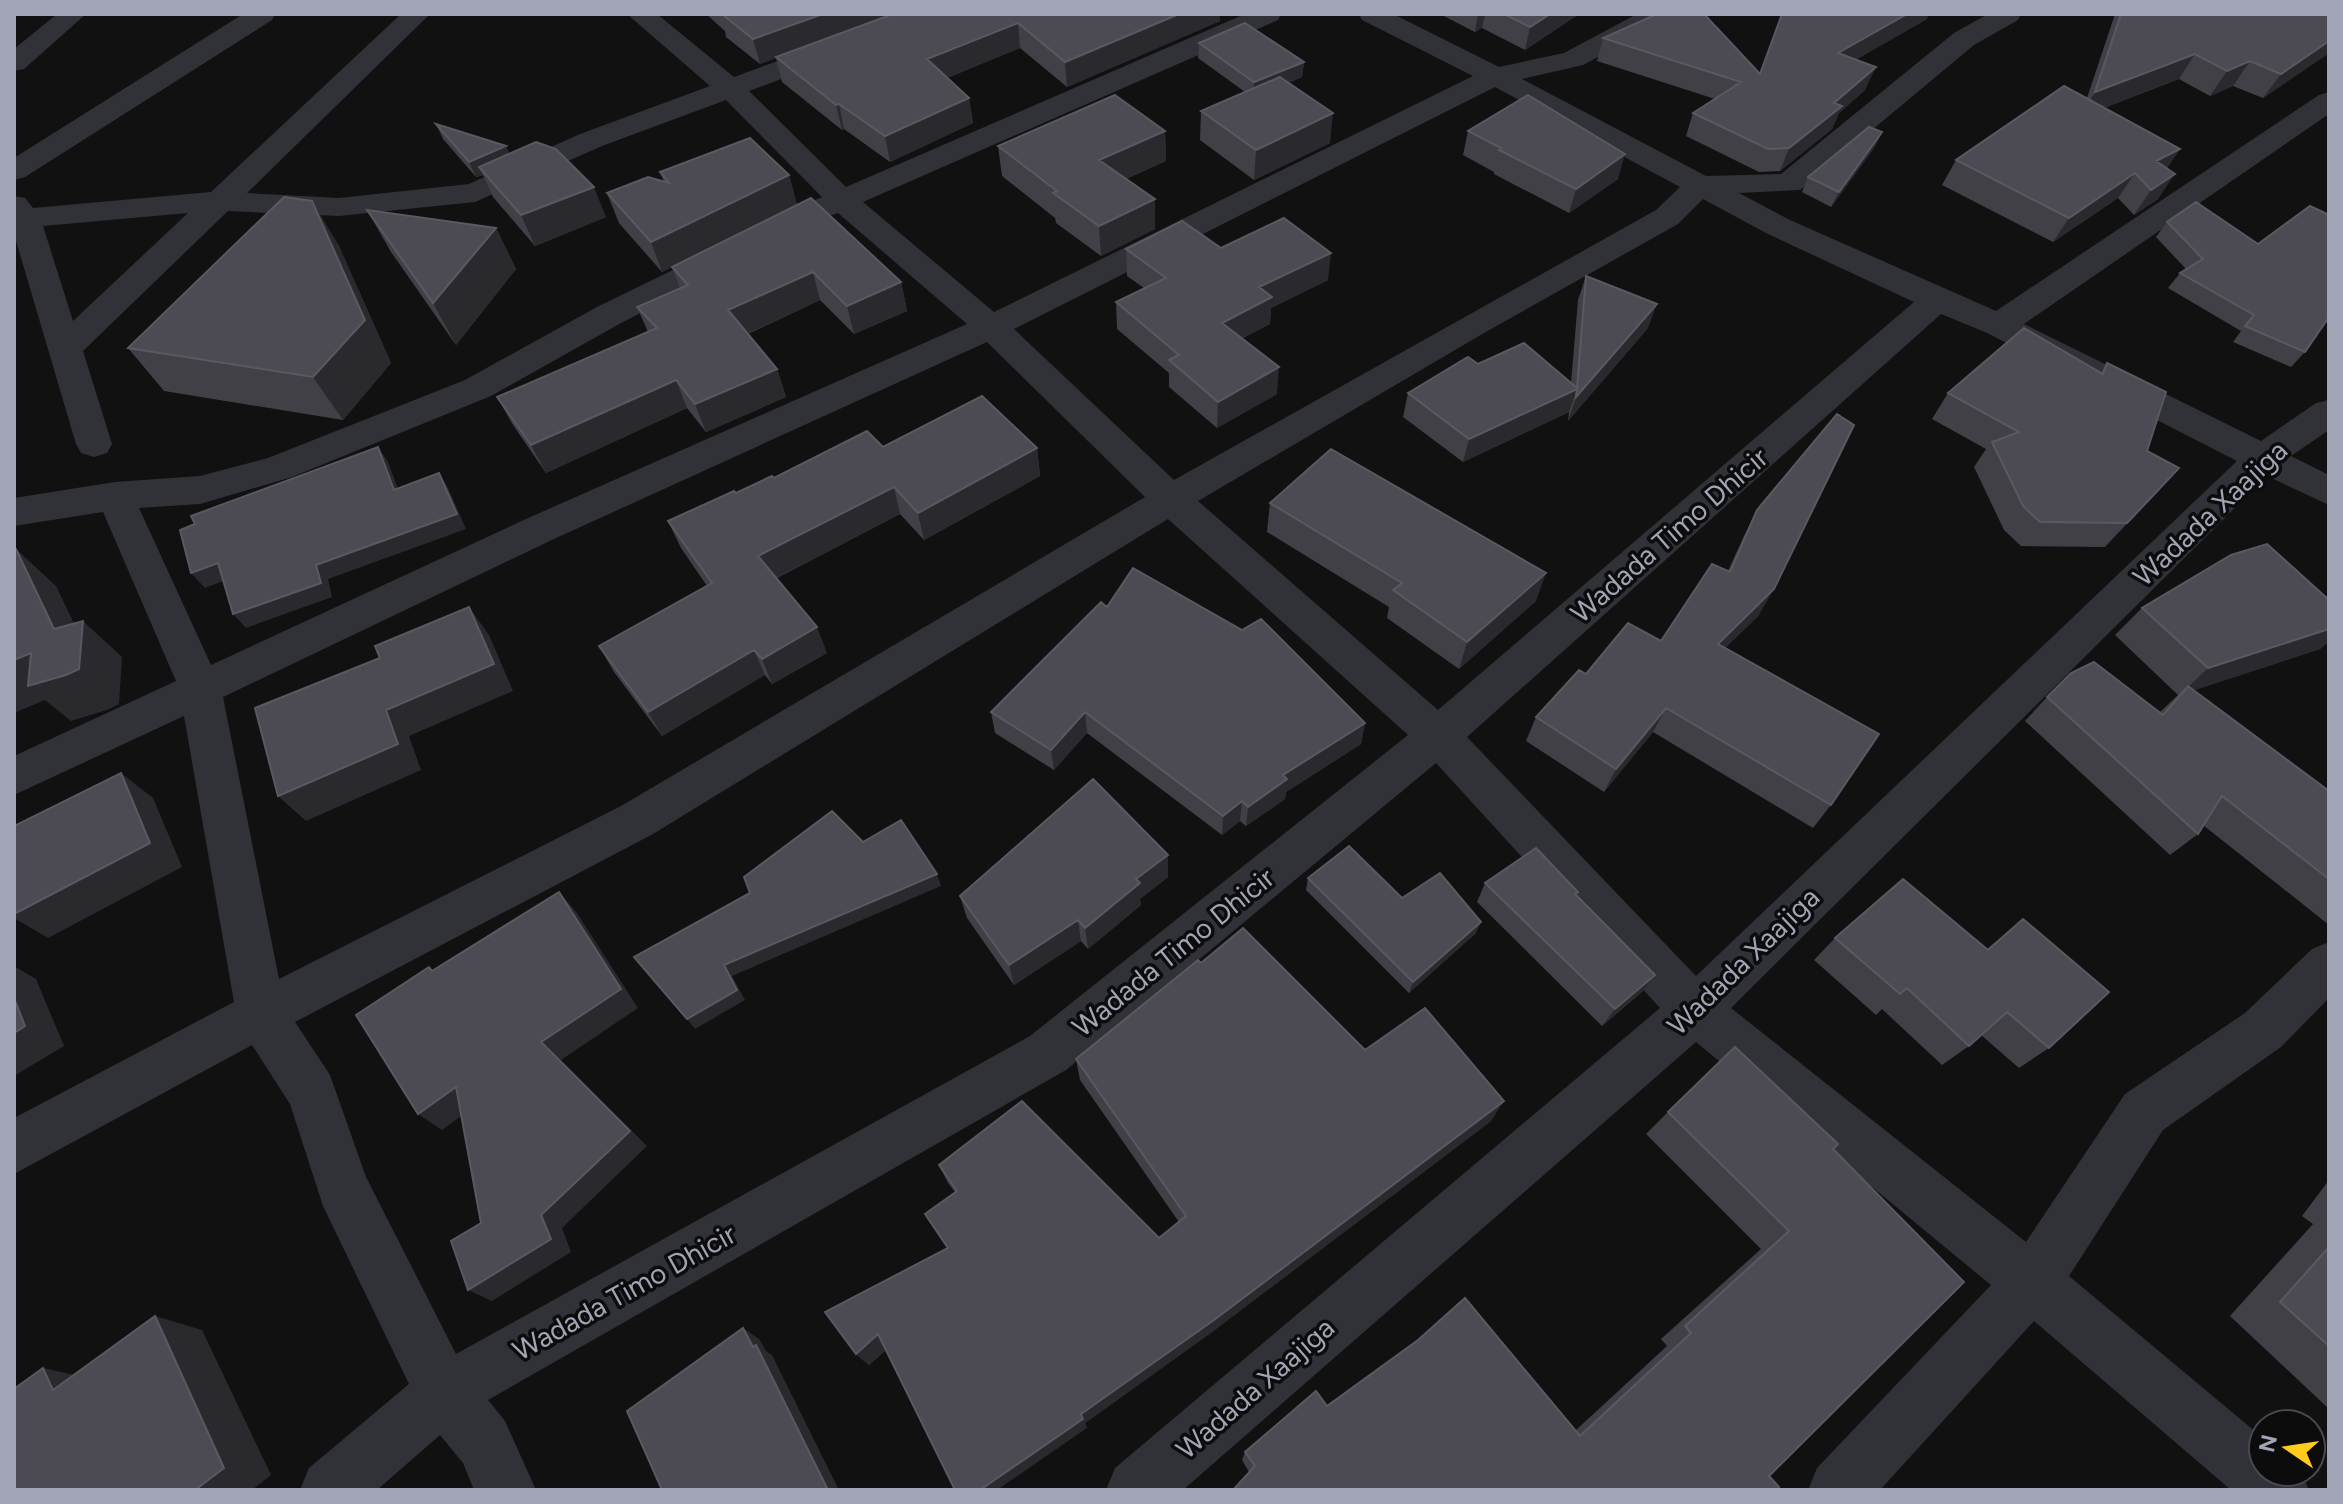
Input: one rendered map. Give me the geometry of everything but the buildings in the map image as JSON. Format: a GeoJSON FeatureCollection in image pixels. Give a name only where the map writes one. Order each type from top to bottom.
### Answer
{"type":"FeatureCollection","features":[{"type":"Feature","properties":{"kind":"street"},"geometry":{"type":"LineString","coordinates":[[14,63],[73,14]]}},
{"type":"Feature","properties":{"kind":"street"},"geometry":{"type":"LineString","coordinates":[[14,171],[262,14]]}},
{"type":"Feature","properties":{"kind":"street"},"geometry":{"type":"LineString","coordinates":[[64,349],[417,14]]}},
{"type":"Feature","properties":{"kind":"street"},"geometry":{"type":"LineString","coordinates":[[640,14],[732,90],[841,199],[991,327],[1171,499],[1438,736],[1695,1010],[2032,1282],[2278,1490]]}},
{"type":"Feature","properties":{"kind":"street"},"geometry":{"type":"LineString","coordinates":[[94,444],[19,211],[220,201],[339,207],[475,193],[591,140],[930,14]]}},
{"type":"Feature","properties":{"kind":"street"},"geometry":{"type":"LineString","coordinates":[[14,512],[115,496],[200,490],[293,463],[478,388],[609,315],[841,199],[1268,14]]}},
{"type":"Feature","properties":{"kind":"street"},"geometry":{"type":"LineString","coordinates":[[1372,14],[1779,227],[1999,325],[2329,491]]}},
{"type":"Feature","properties":{"kind":"street"},"geometry":{"type":"LineString","coordinates":[[14,776],[540,529],[991,327],[1495,76],[1573,59],[1657,14]]}},
{"type":"Feature","properties":{"kind":"street"},"geometry":{"type":"LineString","coordinates":[[14,1147],[261,1014],[637,820],[1171,499],[1472,325],[1667,217],[1700,185],[1789,183],[1964,39],[2008,14]]}},
{"type":"Feature","properties":{"kind":"street"},"geometry":{"type":"LineString","coordinates":[[1999,325],[2329,101]]}},
{"type":"Feature","properties":{"kind":"street","name":"Wadada Timo Dhicir"},"geometry":{"type":"LineString","coordinates":[[331,1490],[444,1393],[1048,1053],[1438,736],[1937,300]]}},
{"type":"Feature","properties":{"kind":"street","name":"Wadada Xaajiga"},"geometry":{"type":"LineString","coordinates":[[1137,1490],[1695,1010],[2264,457],[2329,412]]}},
{"type":"Feature","properties":{"kind":"street"},"geometry":{"type":"LineString","coordinates":[[115,496],[200,687],[261,1014],[312,1093],[342,1187],[444,1393],[484,1442],[505,1490]]}},
{"type":"Feature","properties":{"kind":"street"},"geometry":{"type":"LineString","coordinates":[[1839,1490],[2032,1282],[2144,1112],[2263,1030],[2329,965]]}}]}
